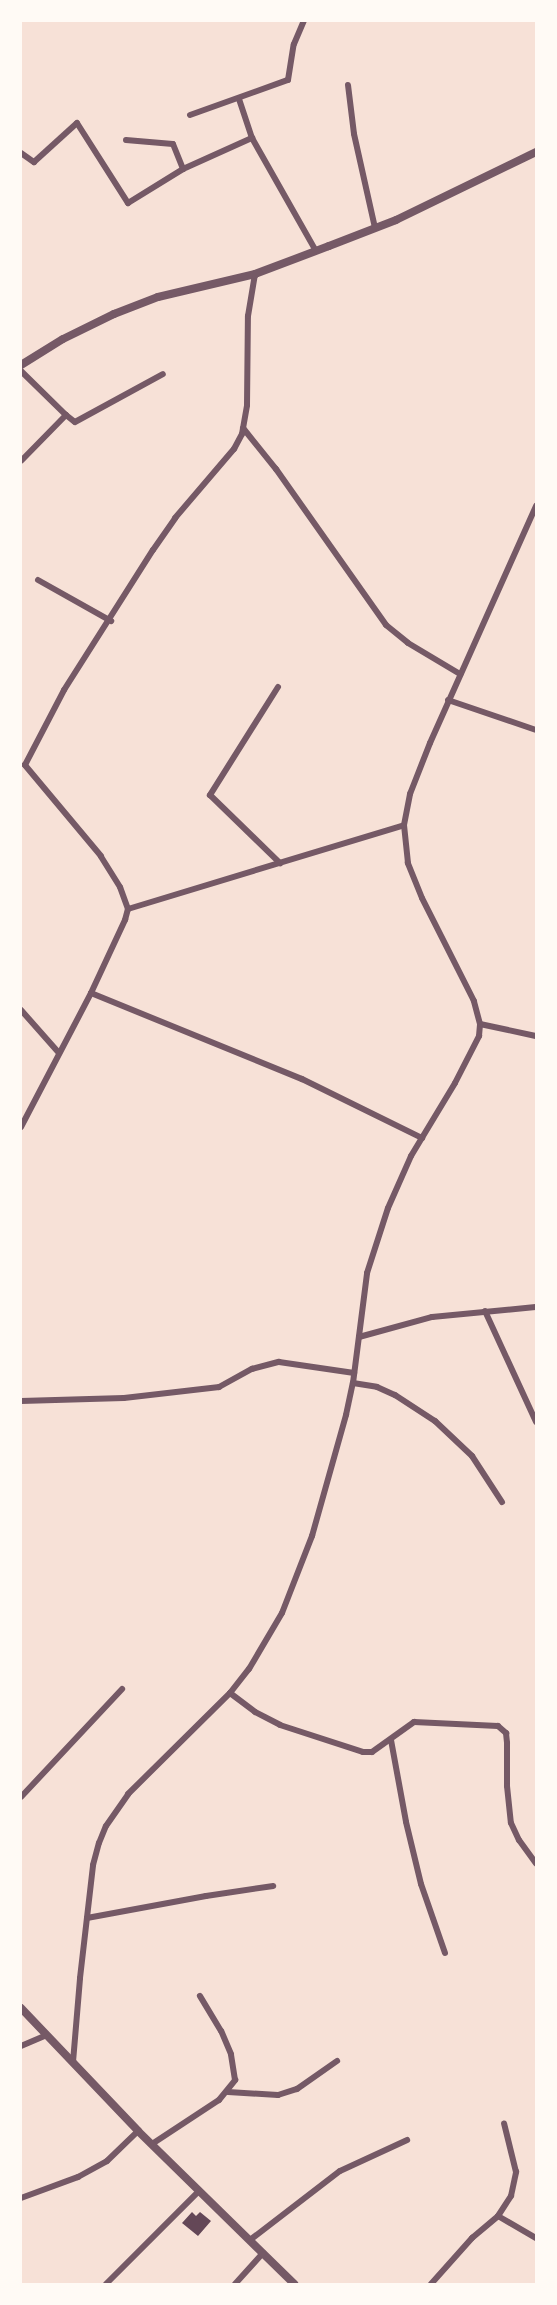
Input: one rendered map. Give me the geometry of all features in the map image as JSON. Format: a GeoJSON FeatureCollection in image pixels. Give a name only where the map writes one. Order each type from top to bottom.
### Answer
{"type":"FeatureCollection","features":[{"type":"Feature","properties":{"kind":"street"},"geometry":{"type":"LineString","coordinates":[[190,115],[288,80],[294,44],[304,21]]}},
{"type":"Feature","properties":{"kind":"street"},"geometry":{"type":"LineString","coordinates":[[348,85],[354,134],[375,228]]}},
{"type":"Feature","properties":{"kind":"street"},"geometry":{"type":"LineString","coordinates":[[239,99],[252,138],[316,251]]}},
{"type":"Feature","properties":{"kind":"street"},"geometry":{"type":"LineString","coordinates":[[21,153],[34,162],[76,123],[128,203],[183,169],[252,138]]}},
{"type":"Feature","properties":{"kind":"street"},"geometry":{"type":"LineString","coordinates":[[126,140],[173,144],[183,169]]}},
{"type":"Feature","properties":{"kind":"street"},"geometry":{"type":"LineString","coordinates":[[21,364],[63,339],[125,310],[158,297],[255,274],[316,251],[375,228],[482,180],[536,152]]}},
{"type":"Feature","properties":{"kind":"street"},"geometry":{"type":"LineString","coordinates":[[21,1127],[91,993],[128,909],[120,887],[101,856],[23,764],[64,690],[111,621],[175,518],[234,449],[243,428],[247,405],[248,316],[255,274]]}},
{"type":"Feature","properties":{"kind":"street"},"geometry":{"type":"LineString","coordinates":[[21,372],[75,422],[163,374]]}},
{"type":"Feature","properties":{"kind":"street"},"geometry":{"type":"LineString","coordinates":[[21,461],[66,415]]}},
{"type":"Feature","properties":{"kind":"street"},"geometry":{"type":"LineString","coordinates":[[243,428],[276,469],[386,625],[408,643],[460,674]]}},
{"type":"Feature","properties":{"kind":"street"},"geometry":{"type":"LineString","coordinates":[[73,2062],[87,1918],[99,1843],[116,1809],[174,1747],[230,1693],[267,1642],[294,1587],[312,1536],[353,1383],[367,1273],[375,1245],[399,1181],[474,1049],[480,1024],[474,1001],[422,898],[408,863],[404,825],[410,794],[448,700],[536,506]]}},
{"type":"Feature","properties":{"kind":"street"},"geometry":{"type":"LineString","coordinates":[[38,580],[111,621]]}},
{"type":"Feature","properties":{"kind":"street"},"geometry":{"type":"LineString","coordinates":[[278,687],[210,795],[280,863]]}},
{"type":"Feature","properties":{"kind":"street"},"geometry":{"type":"LineString","coordinates":[[448,700],[536,730]]}},
{"type":"Feature","properties":{"kind":"street"},"geometry":{"type":"LineString","coordinates":[[128,909],[404,825]]}},
{"type":"Feature","properties":{"kind":"street"},"geometry":{"type":"LineString","coordinates":[[91,993],[302,1079],[422,1138]]}},
{"type":"Feature","properties":{"kind":"street"},"geometry":{"type":"LineString","coordinates":[[21,1010],[58,1053]]}},
{"type":"Feature","properties":{"kind":"street"},"geometry":{"type":"LineString","coordinates":[[480,1024],[536,1036]]}},
{"type":"Feature","properties":{"kind":"street"},"geometry":{"type":"LineString","coordinates":[[359,1337],[410,1321],[536,1307]]}},
{"type":"Feature","properties":{"kind":"street"},"geometry":{"type":"LineString","coordinates":[[485,1311],[536,1422]]}},
{"type":"Feature","properties":{"kind":"street"},"geometry":{"type":"LineString","coordinates":[[21,1401],[124,1398],[219,1387],[252,1369],[279,1362],[354,1373]]}},
{"type":"Feature","properties":{"kind":"street"},"geometry":{"type":"LineString","coordinates":[[353,1383],[377,1387],[396,1395],[435,1421],[471,1456],[502,1502]]}},
{"type":"Feature","properties":{"kind":"street"},"geometry":{"type":"LineString","coordinates":[[21,1797],[122,1689]]}},
{"type":"Feature","properties":{"kind":"street"},"geometry":{"type":"LineString","coordinates":[[230,1693],[255,1712],[280,1725],[339,1746],[372,1752],[391,1740],[405,1725],[414,1722],[491,1724],[503,1728],[507,1743],[507,1786],[511,1823],[519,1840],[536,1863]]}},
{"type":"Feature","properties":{"kind":"street"},"geometry":{"type":"LineString","coordinates":[[391,1740],[406,1822],[421,1884],[445,1953]]}},
{"type":"Feature","properties":{"kind":"street"},"geometry":{"type":"LineString","coordinates":[[87,1918],[273,1886]]}},
{"type":"Feature","properties":{"kind":"street"},"geometry":{"type":"LineString","coordinates":[[152,2144],[228,2092],[235,2080],[231,2055],[221,2031],[200,1996]]}},
{"type":"Feature","properties":{"kind":"street"},"geometry":{"type":"LineString","coordinates":[[21,2008],[138,2131],[294,2284]]}},
{"type":"Feature","properties":{"kind":"street"},"geometry":{"type":"LineString","coordinates":[[21,2046],[47,2035]]}},
{"type":"Feature","properties":{"kind":"street"},"geometry":{"type":"LineString","coordinates":[[228,2092],[278,2095],[297,2089],[337,2061]]}},
{"type":"Feature","properties":{"kind":"street"},"geometry":{"type":"LineString","coordinates":[[431,2284],[472,2238],[498,2216],[511,2196],[516,2172],[504,2123]]}},
{"type":"Feature","properties":{"kind":"street"},"geometry":{"type":"LineString","coordinates":[[21,2198],[78,2177],[107,2161],[138,2131]]}},
{"type":"Feature","properties":{"kind":"street"},"geometry":{"type":"LineString","coordinates":[[250,2240],[340,2171],[407,2140]]}},
{"type":"Feature","properties":{"kind":"street"},"geometry":{"type":"LineString","coordinates":[[106,2284],[199,2191]]}},
{"type":"Feature","properties":{"kind":"street"},"geometry":{"type":"LineString","coordinates":[[498,2216],[536,2238]]}},
{"type":"Feature","properties":{"kind":"street"},"geometry":{"type":"LineString","coordinates":[[235,2284],[263,2253]]}},
{"type":"Feature","properties":{"kind":"building"},"geometry":{"type":"Polygon","coordinates":[[[192,2212],[196,2216],[200,2212],[211,2221],[198,2236],[182,2223],[192,2212]]]}}]}
